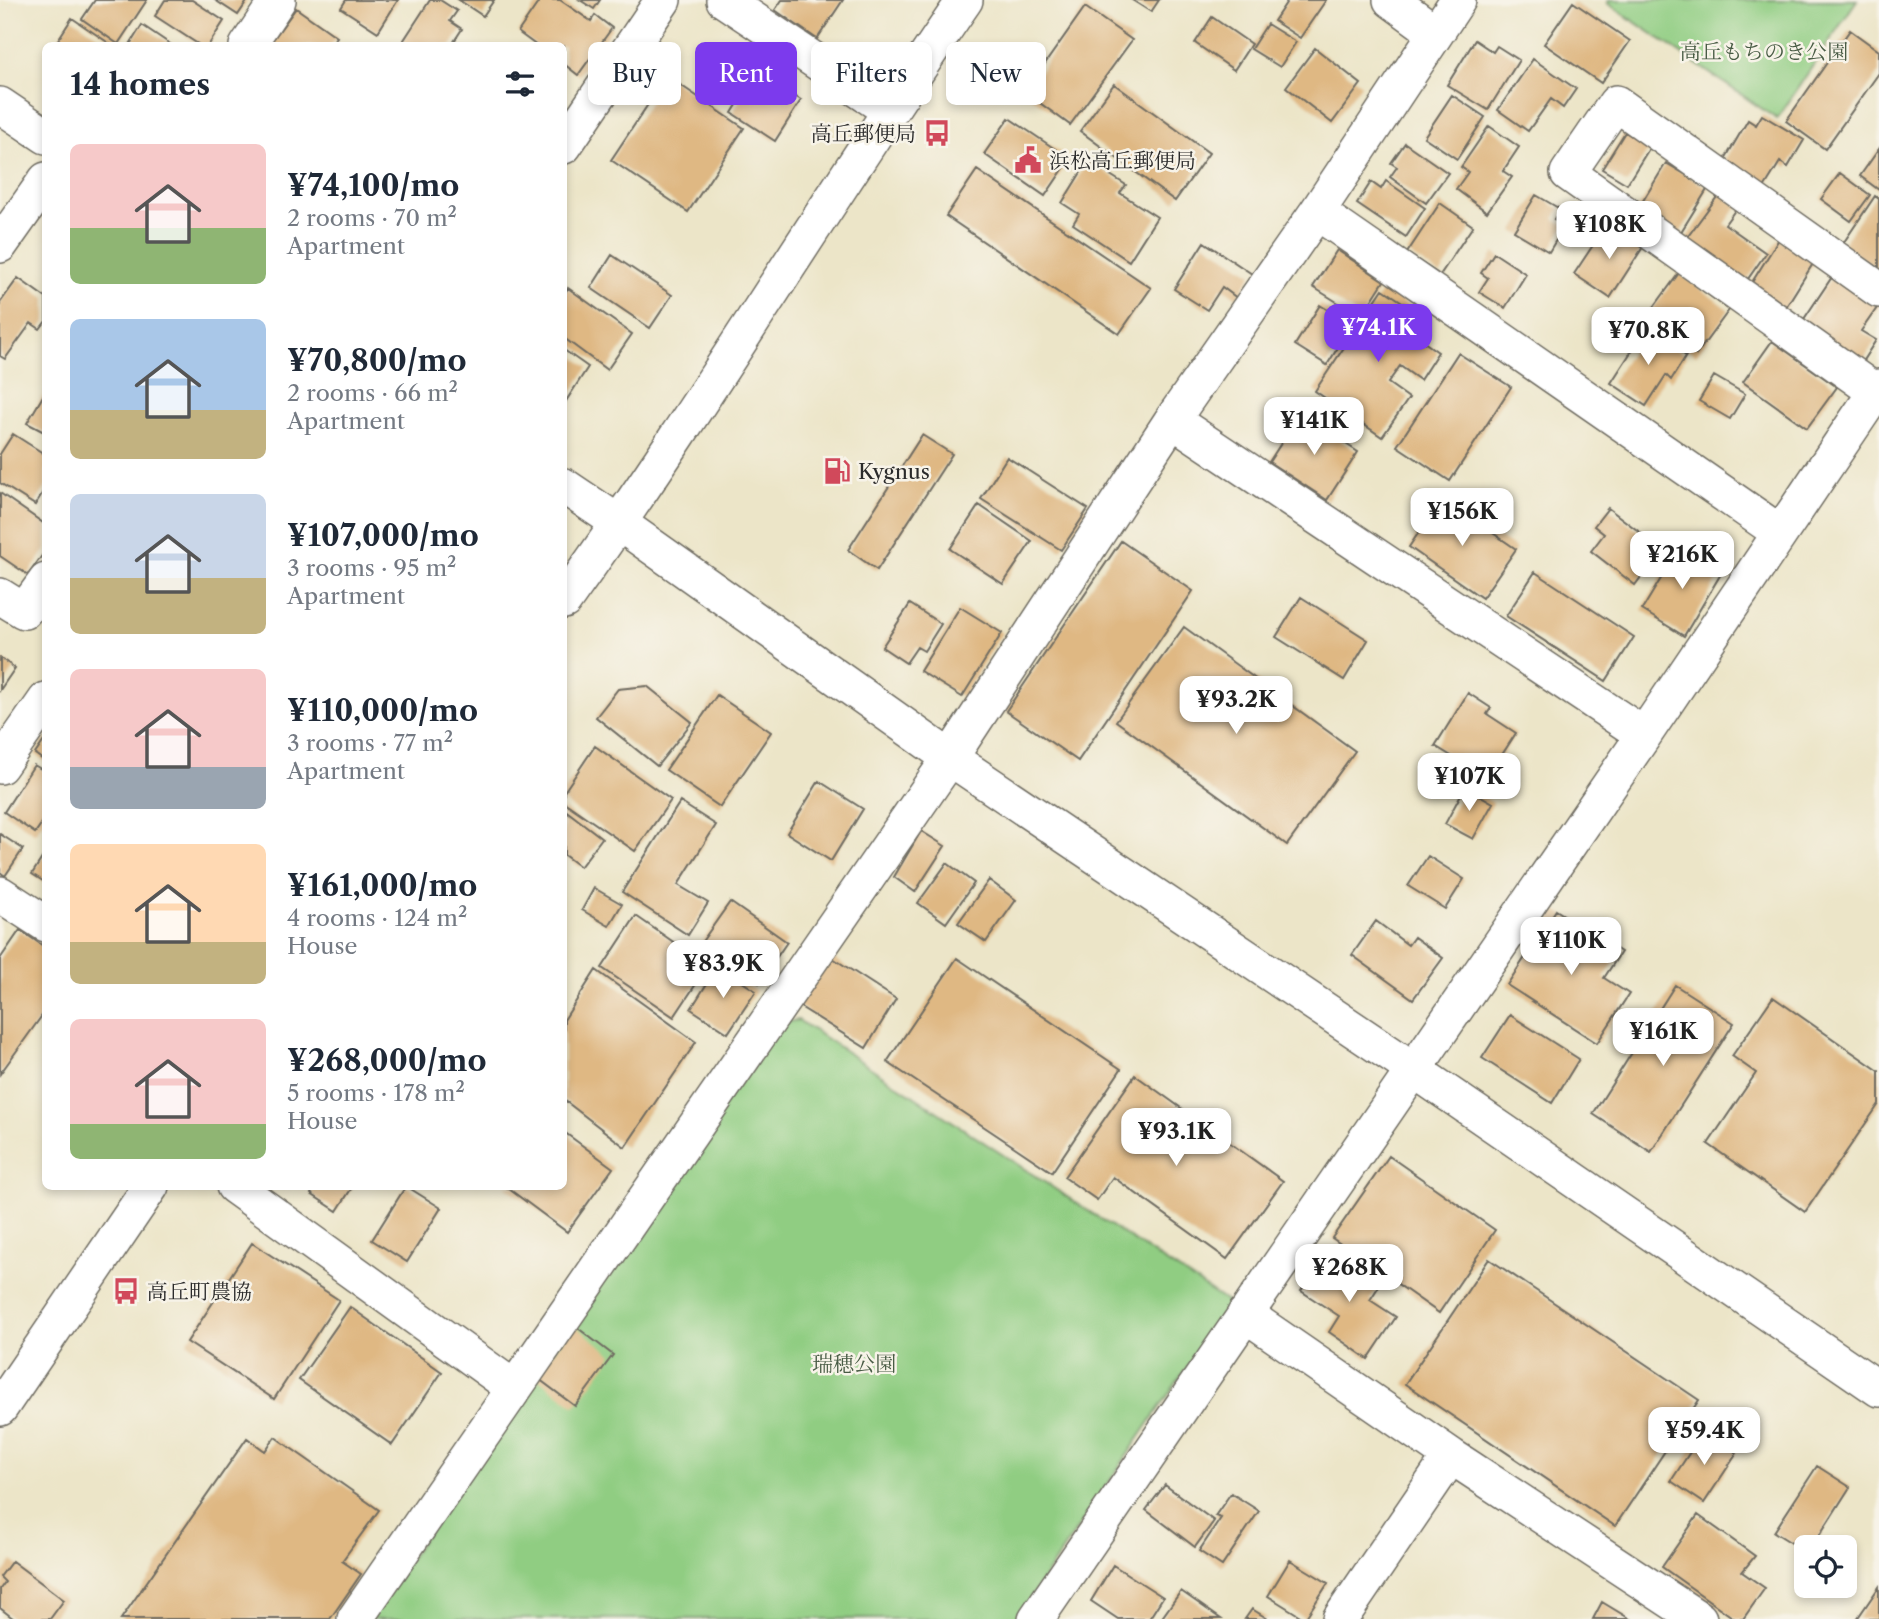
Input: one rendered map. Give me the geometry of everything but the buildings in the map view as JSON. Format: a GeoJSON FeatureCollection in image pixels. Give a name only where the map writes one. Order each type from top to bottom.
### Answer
{"type":"FeatureCollection","features":[{"type":"Feature","properties":{"kind":"street"},"geometry":{"type":"LineString","coordinates":[[250,42],[278,0]]}},
{"type":"Feature","properties":{"kind":"street"},"geometry":{"type":"LineString","coordinates":[[567,142],[663,0]]}},
{"type":"Feature","properties":{"kind":"street"},"geometry":{"type":"LineString","coordinates":[[724,0],[889,110]]}},
{"type":"Feature","properties":{"kind":"street"},"geometry":{"type":"LineString","coordinates":[[567,597],[620,523],[889,110],[965,0]]}},
{"type":"Feature","properties":{"kind":"street"},"geometry":{"type":"LineString","coordinates":[[1391,0],[1436,33]]}},
{"type":"Feature","properties":{"kind":"street"},"geometry":{"type":"LineString","coordinates":[[355,1619],[950,758],[1172,421],[1317,212],[1458,0]]}},
{"type":"Feature","properties":{"kind":"street"},"geometry":{"type":"LineString","coordinates":[[1036,1619],[1644,735],[1877,390],[1568,173],[1616,103],[1879,290]]}},
{"type":"Feature","properties":{"kind":"street"},"geometry":{"type":"LineString","coordinates":[[0,105],[42,133]]}},
{"type":"Feature","properties":{"kind":"street"},"geometry":{"type":"LineString","coordinates":[[0,245],[42,186]]}},
{"type":"Feature","properties":{"kind":"street"},"geometry":{"type":"LineString","coordinates":[[1317,212],[1779,532]]}},
{"type":"Feature","properties":{"kind":"street"},"geometry":{"type":"LineString","coordinates":[[1172,421],[1644,735]]}},
{"type":"Feature","properties":{"kind":"street"},"geometry":{"type":"LineString","coordinates":[[567,488],[950,758],[1414,1070],[1879,1389]]}},
{"type":"Feature","properties":{"kind":"street"},"geometry":{"type":"LineString","coordinates":[[23,611],[42,586]]}},
{"type":"Feature","properties":{"kind":"street"},"geometry":{"type":"LineString","coordinates":[[0,766],[42,707]]}},
{"type":"Feature","properties":{"kind":"street"},"geometry":{"type":"LineString","coordinates":[[0,894],[42,921]]}},
{"type":"Feature","properties":{"kind":"street"},"geometry":{"type":"LineString","coordinates":[[0,1408],[148,1190]]}},
{"type":"Feature","properties":{"kind":"street"},"geometry":{"type":"LineString","coordinates":[[240,1190],[514,1388]]}},
{"type":"Feature","properties":{"kind":"street"},"geometry":{"type":"LineString","coordinates":[[1245,1314],[1451,1457],[1699,1619]]}},
{"type":"Feature","properties":{"kind":"street"},"geometry":{"type":"LineString","coordinates":[[1340,1619],[1451,1457]]}},
{"type":"Feature","properties":{"kind":"green space","name":"高丘もちのき公園"},"geometry":{"type":"Polygon","coordinates":[[[1609,0],[1857,0],[1777,119],[1607,3],[1609,0]]]}},
{"type":"Feature","properties":{"kind":"green space","name":"瑞穂公園"},"geometry":{"type":"Polygon","coordinates":[[[798,1020],[1230,1304],[1016,1619],[368,1619],[776,1024],[798,1020]]]}},
{"type":"Feature","properties":{"kind":"place","name":"高丘郵便局"},"geometry":{"type":"Point","coordinates":[937,133]}},
{"type":"Feature","properties":{"kind":"place","name":"浜松高丘郵便局"},"geometry":{"type":"Point","coordinates":[1028,160]}},
{"type":"Feature","properties":{"kind":"place","name":"Kygnus"},"geometry":{"type":"Point","coordinates":[837,471]}},
{"type":"Feature","properties":{"kind":"place","name":"高丘町農協"},"geometry":{"type":"Point","coordinates":[126,1291]}}]}
